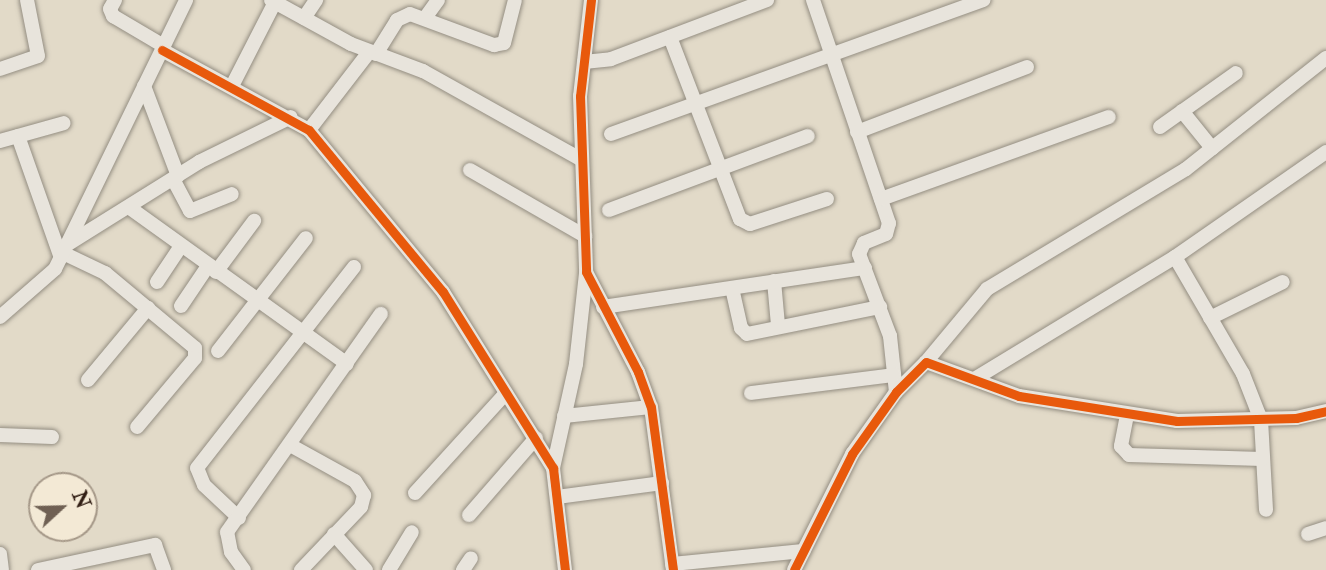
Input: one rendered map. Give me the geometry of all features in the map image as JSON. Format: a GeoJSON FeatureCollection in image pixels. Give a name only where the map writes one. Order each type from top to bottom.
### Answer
{"type":"FeatureCollection","features":[{"type":"Feature","properties":{"kind":"street"},"geometry":{"type":"LineString","coordinates":[[0,69],[38,56],[27,0]]}},
{"type":"Feature","properties":{"kind":"street"},"geometry":{"type":"LineString","coordinates":[[115,0],[113,16],[163,48],[291,117],[309,130],[443,292],[553,468]]}},
{"type":"Feature","properties":{"kind":"street"},"geometry":{"type":"LineString","coordinates":[[0,317],[55,269],[186,0]]}},
{"type":"Feature","properties":{"kind":"street"},"geometry":{"type":"LineString","coordinates":[[304,18],[316,0]]}},
{"type":"Feature","properties":{"kind":"street"},"geometry":{"type":"LineString","coordinates":[[425,18],[439,0]]}},
{"type":"Feature","properties":{"kind":"street"},"geometry":{"type":"LineString","coordinates":[[309,130],[401,16],[425,18],[499,45],[508,39],[515,0]]}},
{"type":"Feature","properties":{"kind":"street"},"geometry":{"type":"LineString","coordinates":[[565,570],[553,468],[576,364],[586,272],[582,160],[584,62],[591,0]]}},
{"type":"Feature","properties":{"kind":"street"},"geometry":{"type":"LineString","coordinates":[[584,62],[611,59],[767,0]]}},
{"type":"Feature","properties":{"kind":"street"},"geometry":{"type":"LineString","coordinates":[[813,0],[888,223],[883,237],[861,246],[859,254],[890,336],[896,392]]}},
{"type":"Feature","properties":{"kind":"street"},"geometry":{"type":"LineString","coordinates":[[611,134],[985,0]]}},
{"type":"Feature","properties":{"kind":"street"},"geometry":{"type":"LineString","coordinates":[[232,86],[273,1],[372,53],[423,71],[582,160]]}},
{"type":"Feature","properties":{"kind":"street"},"geometry":{"type":"LineString","coordinates":[[670,37],[720,171],[745,223],[827,199]]}},
{"type":"Feature","properties":{"kind":"street"},"geometry":{"type":"LineString","coordinates":[[794,570],[841,472],[896,392],[926,362],[987,289],[1124,210],[1212,148],[1326,58]]}},
{"type":"Feature","properties":{"kind":"street"},"geometry":{"type":"LineString","coordinates":[[857,132],[1027,67]]}},
{"type":"Feature","properties":{"kind":"street"},"geometry":{"type":"LineString","coordinates":[[1160,127],[1236,73]]}},
{"type":"Feature","properties":{"kind":"street"},"geometry":{"type":"LineString","coordinates":[[144,86],[175,178],[191,211],[232,194]]}},
{"type":"Feature","properties":{"kind":"street"},"geometry":{"type":"LineString","coordinates":[[1182,111],[1212,148]]}},
{"type":"Feature","properties":{"kind":"street"},"geometry":{"type":"LineString","coordinates":[[64,252],[175,178],[291,117]]}},
{"type":"Feature","properties":{"kind":"street"},"geometry":{"type":"LineString","coordinates":[[881,200],[1109,117]]}},
{"type":"Feature","properties":{"kind":"street"},"geometry":{"type":"LineString","coordinates":[[0,141],[64,123]]}},
{"type":"Feature","properties":{"kind":"street"},"geometry":{"type":"LineString","coordinates":[[18,136],[64,252],[105,273],[191,344],[196,353],[137,428]]}},
{"type":"Feature","properties":{"kind":"street"},"geometry":{"type":"LineString","coordinates":[[609,209],[720,171],[808,136]]}},
{"type":"Feature","properties":{"kind":"street"},"geometry":{"type":"LineString","coordinates":[[976,378],[1175,257],[1326,152]]}},
{"type":"Feature","properties":{"kind":"street"},"geometry":{"type":"LineString","coordinates":[[470,170],[585,236]]}},
{"type":"Feature","properties":{"kind":"street"},"geometry":{"type":"LineString","coordinates":[[130,208],[256,302],[347,365]]}},
{"type":"Feature","properties":{"kind":"street"},"geometry":{"type":"LineString","coordinates":[[181,306],[254,221]]}},
{"type":"Feature","properties":{"kind":"street"},"geometry":{"type":"LineString","coordinates":[[218,351],[306,238]]}},
{"type":"Feature","properties":{"kind":"street"},"geometry":{"type":"LineString","coordinates":[[157,282],[181,246]]}},
{"type":"Feature","properties":{"kind":"street"},"geometry":{"type":"LineString","coordinates":[[1175,257],[1242,374],[1261,420],[1266,510]]}},
{"type":"Feature","properties":{"kind":"street"},"geometry":{"type":"LineString","coordinates":[[239,518],[204,485],[197,468],[354,267]]}},
{"type":"Feature","properties":{"kind":"street"},"geometry":{"type":"LineString","coordinates":[[603,307],[865,268]]}},
{"type":"Feature","properties":{"kind":"street"},"geometry":{"type":"LineString","coordinates":[[586,272],[651,407],[673,567],[803,551]]}},
{"type":"Feature","properties":{"kind":"street"},"geometry":{"type":"LineString","coordinates":[[774,281],[778,325]]}},
{"type":"Feature","properties":{"kind":"street"},"geometry":{"type":"LineString","coordinates":[[1210,318],[1283,282]]}},
{"type":"Feature","properties":{"kind":"street"},"geometry":{"type":"LineString","coordinates":[[732,288],[743,332],[880,307]]}},
{"type":"Feature","properties":{"kind":"street"},"geometry":{"type":"LineString","coordinates":[[88,380],[148,309]]}},
{"type":"Feature","properties":{"kind":"street"},"geometry":{"type":"LineString","coordinates":[[244,570],[226,538],[381,314]]}},
{"type":"Feature","properties":{"kind":"street"},"geometry":{"type":"LineString","coordinates":[[926,362],[976,378],[1019,396],[1127,415],[1177,421],[1261,420],[1326,411]]}},
{"type":"Feature","properties":{"kind":"street"},"geometry":{"type":"LineString","coordinates":[[751,393],[894,375]]}},
{"type":"Feature","properties":{"kind":"street"},"geometry":{"type":"LineString","coordinates":[[415,493],[506,393]]}},
{"type":"Feature","properties":{"kind":"street"},"geometry":{"type":"LineString","coordinates":[[564,416],[651,407]]}},
{"type":"Feature","properties":{"kind":"street"},"geometry":{"type":"LineString","coordinates":[[1127,415],[1121,446],[1129,455],[1262,458]]}},
{"type":"Feature","properties":{"kind":"street"},"geometry":{"type":"LineString","coordinates":[[0,435],[52,437]]}},
{"type":"Feature","properties":{"kind":"street"},"geometry":{"type":"LineString","coordinates":[[469,515],[536,438]]}},
{"type":"Feature","properties":{"kind":"street"},"geometry":{"type":"LineString","coordinates":[[290,445],[362,488],[361,507],[301,570]]}},
{"type":"Feature","properties":{"kind":"street"},"geometry":{"type":"LineString","coordinates":[[557,497],[662,483]]}},
{"type":"Feature","properties":{"kind":"street"},"geometry":{"type":"LineString","coordinates":[[1308,534],[1326,528]]}},
{"type":"Feature","properties":{"kind":"street"},"geometry":{"type":"LineString","coordinates":[[389,570],[412,532]]}},
{"type":"Feature","properties":{"kind":"street"},"geometry":{"type":"LineString","coordinates":[[334,534],[366,570]]}},
{"type":"Feature","properties":{"kind":"street"},"geometry":{"type":"LineString","coordinates":[[38,570],[155,545],[164,570]]}},
{"type":"Feature","properties":{"kind":"street"},"geometry":{"type":"LineString","coordinates":[[0,554],[2,570]]}},
{"type":"Feature","properties":{"kind":"cycle path"},"geometry":{"type":"LineString","coordinates":[[591,0],[580,96],[586,272],[638,372],[651,407],[673,570]]}},
{"type":"Feature","properties":{"kind":"cycle path"},"geometry":{"type":"LineString","coordinates":[[162,50],[309,130],[443,292],[553,468],[565,570]]}},
{"type":"Feature","properties":{"kind":"cycle path"},"geometry":{"type":"LineString","coordinates":[[794,570],[852,454],[896,392],[926,362],[1019,396],[1177,421],[1296,418],[1326,411]]}}]}
